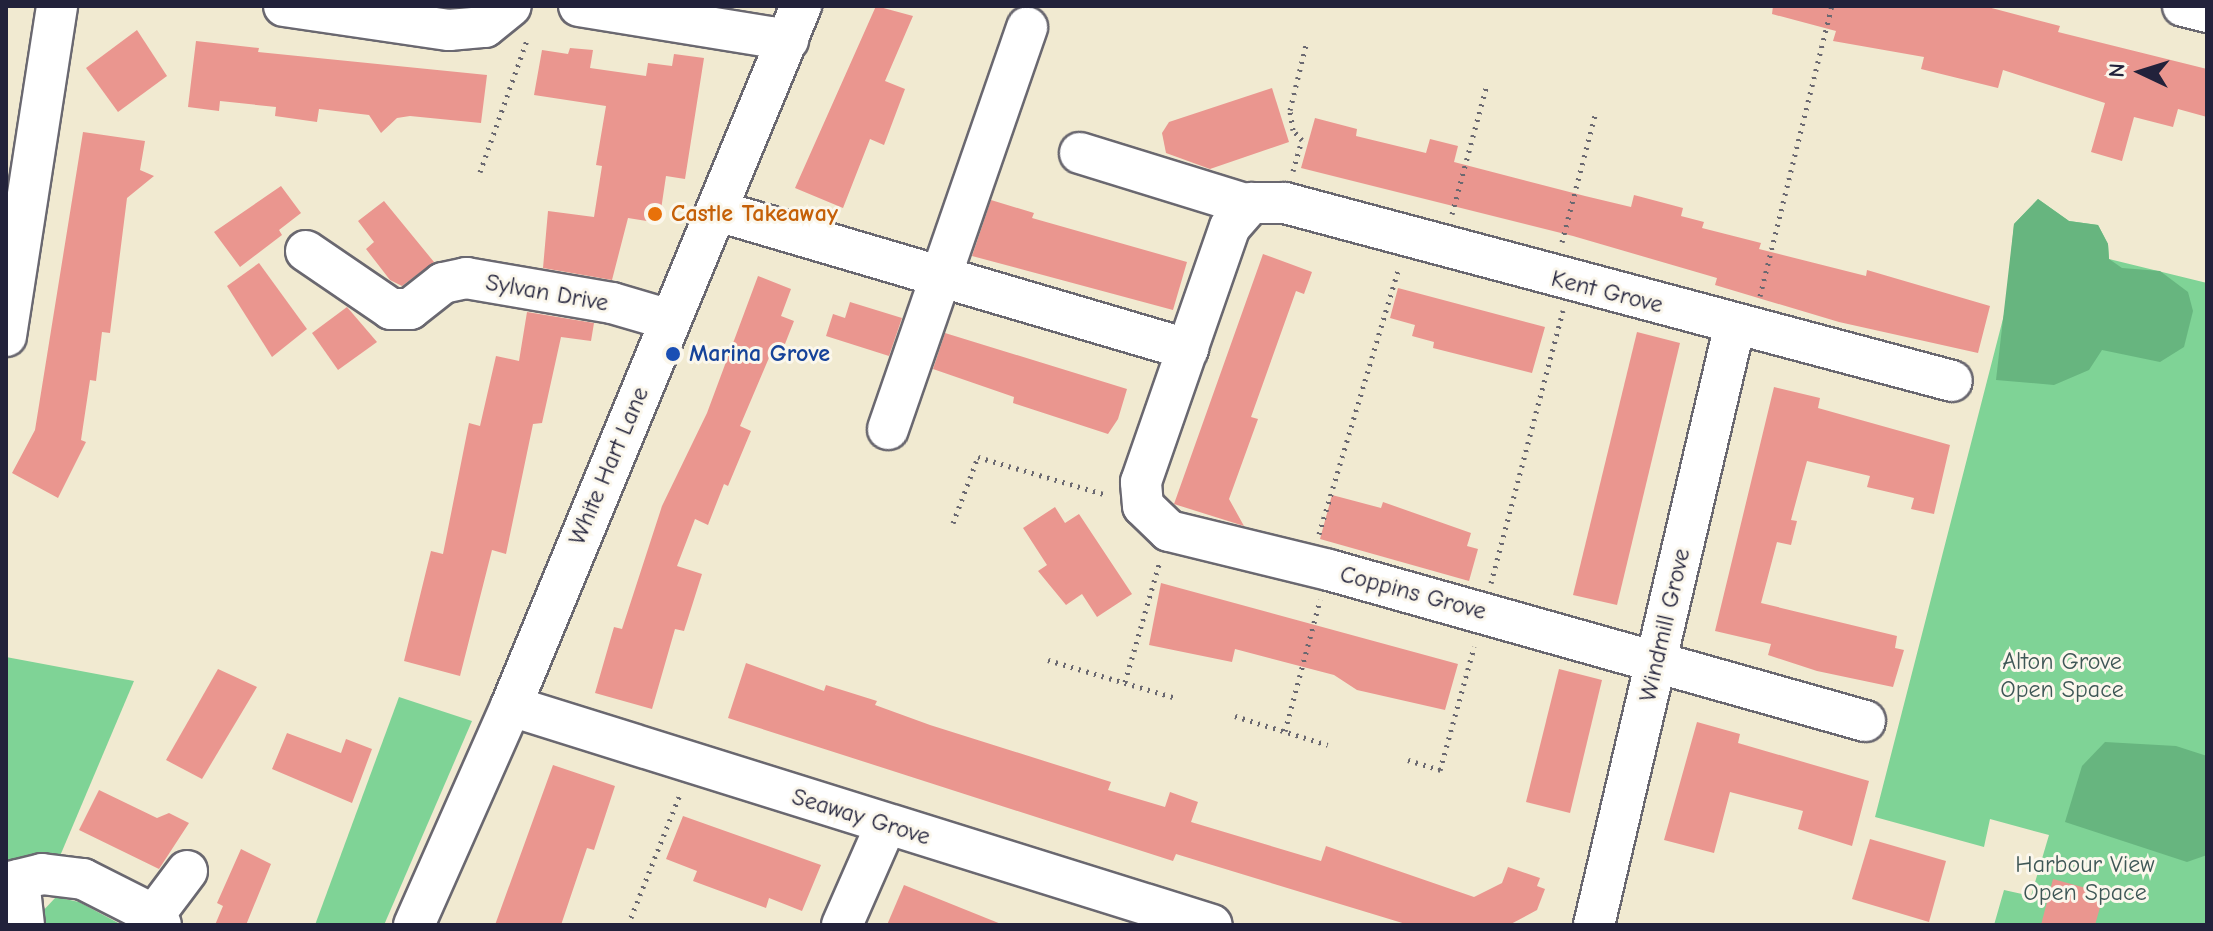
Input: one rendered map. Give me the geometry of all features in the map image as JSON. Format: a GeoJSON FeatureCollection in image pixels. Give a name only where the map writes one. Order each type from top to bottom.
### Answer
{"type":"FeatureCollection","features":[{"type":"Feature","properties":{"kind":"street"},"geometry":{"type":"LineString","coordinates":[[6,336],[57,6]]}},
{"type":"Feature","properties":{"kind":"street"},"geometry":{"type":"LineString","coordinates":[[284,6],[449,30],[520,20]]}},
{"type":"Feature","properties":{"kind":"street"},"geometry":{"type":"LineString","coordinates":[[579,6],[795,23]]}},
{"type":"Feature","properties":{"kind":"street"},"geometry":{"type":"LineString","coordinates":[[2183,6],[2207,12]]}},
{"type":"Feature","properties":{"kind":"street","name":"White Hart Lane"},"geometry":{"type":"LineString","coordinates":[[414,925],[511,706],[795,23]]}},
{"type":"Feature","properties":{"kind":"street"},"geometry":{"type":"LineString","coordinates":[[888,429],[1027,27]]}},
{"type":"Feature","properties":{"kind":"street","name":"Kent Grove"},"geometry":{"type":"LineString","coordinates":[[1080,153],[1952,381]]}},
{"type":"Feature","properties":{"kind":"street"},"geometry":{"type":"LineString","coordinates":[[1156,518],[1141,482],[1230,227],[1265,203]]}},
{"type":"Feature","properties":{"kind":"street"},"geometry":{"type":"LineString","coordinates":[[718,211],[1188,349]]}},
{"type":"Feature","properties":{"kind":"street","name":"Sylvan Drive"},"geometry":{"type":"LineString","coordinates":[[306,251],[391,309],[410,309],[443,283],[466,278],[612,303],[670,320]]}},
{"type":"Feature","properties":{"kind":"street","name":"Windmill Grove"},"geometry":{"type":"LineString","coordinates":[[1594,925],[1657,660],[1743,326]]}},
{"type":"Feature","properties":{"kind":"street","name":"Coppins Grove"},"geometry":{"type":"LineString","coordinates":[[1156,518],[1319,568],[1657,660],[1865,721]]}},
{"type":"Feature","properties":{"kind":"street","name":"Seaway Grove"},"geometry":{"type":"LineString","coordinates":[[511,706],[1212,925]]}},
{"type":"Feature","properties":{"kind":"street"},"geometry":{"type":"LineString","coordinates":[[842,925],[886,825]]}},
{"type":"Feature","properties":{"kind":"street"},"geometry":{"type":"LineString","coordinates":[[24,925],[12,881],[42,874],[83,879],[157,920],[187,871]]}},
{"type":"Feature","properties":{"kind":"path"},"geometry":{"type":"LineString","coordinates":[[1743,326],[1832,6]]}},
{"type":"Feature","properties":{"kind":"path"},"geometry":{"type":"LineString","coordinates":[[480,172],[520,20]]}},
{"type":"Feature","properties":{"kind":"path"},"geometry":{"type":"LineString","coordinates":[[1265,203],[1302,140],[1293,130],[1290,110],[1306,45]]}},
{"type":"Feature","properties":{"kind":"path"},"geometry":{"type":"LineString","coordinates":[[1285,731],[1319,568],[1426,242],[1486,88]]}},
{"type":"Feature","properties":{"kind":"path"},"geometry":{"type":"LineString","coordinates":[[1408,760],[1440,770],[1483,613],[1561,280],[1595,115]]}},
{"type":"Feature","properties":{"kind":"path"},"geometry":{"type":"LineString","coordinates":[[953,523],[978,457],[1156,518],[1125,682]]}},
{"type":"Feature","properties":{"kind":"path"},"geometry":{"type":"LineString","coordinates":[[1048,660],[1176,698]]}},
{"type":"Feature","properties":{"kind":"path"},"geometry":{"type":"LineString","coordinates":[[1235,716],[1328,745]]}},
{"type":"Feature","properties":{"kind":"path"},"geometry":{"type":"LineString","coordinates":[[628,925],[692,764]]}},
{"type":"Feature","properties":{"kind":"green space","name":"Alton Grove Open Space"},"geometry":{"type":"Polygon","coordinates":[[[2038,199],[2069,221],[2098,225],[2108,244],[2109,259],[2207,283],[2207,925],[1994,925],[2004,890],[2031,896],[2049,835],[1990,819],[1984,847],[1875,817],[2006,307],[2014,224],[2038,199]]]}},
{"type":"Feature","properties":{"kind":"green space"},"geometry":{"type":"Polygon","coordinates":[[[2038,199],[2069,221],[2098,225],[2108,244],[2109,259],[2122,268],[2160,271],[2188,292],[2193,311],[2184,347],[2160,362],[2102,350],[2089,370],[2054,385],[1996,380],[2014,224],[2038,199]]]}},
{"type":"Feature","properties":{"kind":"green space"},"geometry":{"type":"Polygon","coordinates":[[[6,657],[134,681],[60,856],[6,862],[6,657]]]}},
{"type":"Feature","properties":{"kind":"green space"},"geometry":{"type":"Polygon","coordinates":[[[399,697],[472,721],[384,925],[315,925],[399,697]]]}},
{"type":"Feature","properties":{"kind":"green space"},"geometry":{"type":"Polygon","coordinates":[[[2105,742],[2176,746],[2207,756],[2207,855],[2187,862],[2065,822],[2082,766],[2105,742]]]}},
{"type":"Feature","properties":{"kind":"green space"},"geometry":{"type":"Polygon","coordinates":[[[56,897],[79,902],[122,925],[41,925],[40,914],[56,897]]]}},
{"type":"Feature","properties":{"kind":"building"},"geometry":{"type":"Polygon","coordinates":[[[876,6],[913,16],[885,81],[905,89],[884,145],[870,139],[843,208],[795,188],[876,6]]]}},
{"type":"Feature","properties":{"kind":"building"},"geometry":{"type":"Polygon","coordinates":[[[1773,6],[1984,6],[2060,26],[2058,32],[2207,69],[2207,117],[2178,109],[2173,127],[2134,117],[2122,161],[2091,152],[2105,103],[2003,70],[1998,88],[1921,69],[1924,57],[1833,41],[1836,31],[1772,14],[1773,6]]]}},
{"type":"Feature","properties":{"kind":"building"},"geometry":{"type":"Polygon","coordinates":[[[137,30],[167,76],[118,112],[86,68],[137,30]]]}},
{"type":"Feature","properties":{"kind":"building"},"geometry":{"type":"Polygon","coordinates":[[[196,41],[259,48],[258,52],[487,75],[481,123],[410,116],[397,118],[381,133],[369,115],[319,109],[317,122],[275,116],[276,107],[220,101],[219,111],[188,107],[196,41]]]}},
{"type":"Feature","properties":{"kind":"building"},"geometry":{"type":"Polygon","coordinates":[[[570,48],[593,50],[590,68],[646,76],[648,63],[672,66],[674,54],[704,58],[685,179],[666,176],[659,223],[628,218],[612,280],[543,268],[548,211],[594,217],[602,166],[596,165],[606,106],[534,95],[542,50],[568,54],[570,48]]]}},
{"type":"Feature","properties":{"kind":"building"},"geometry":{"type":"Polygon","coordinates":[[[1272,88],[1289,142],[1210,169],[1166,153],[1162,133],[1169,122],[1272,88]]]}},
{"type":"Feature","properties":{"kind":"building"},"geometry":{"type":"Polygon","coordinates":[[[1315,118],[1357,129],[1356,136],[1426,153],[1430,139],[1458,146],[1454,162],[1585,196],[1631,207],[1634,195],[1683,208],[1681,216],[1704,222],[1702,228],[1761,243],[1759,249],[1866,276],[1867,270],[1990,306],[1978,353],[1839,322],[1715,285],[1717,278],[1573,236],[1301,168],[1315,118]]]}},
{"type":"Feature","properties":{"kind":"building"},"geometry":{"type":"Polygon","coordinates":[[[83,132],[145,141],[140,170],[154,176],[127,198],[110,333],[102,332],[96,381],[90,380],[81,440],[86,442],[58,498],[12,473],[35,430],[83,132]]]}},
{"type":"Feature","properties":{"kind":"building"},"geometry":{"type":"Polygon","coordinates":[[[281,186],[301,213],[279,230],[282,235],[240,267],[214,232],[281,186]]]}},
{"type":"Feature","properties":{"kind":"building"},"geometry":{"type":"Polygon","coordinates":[[[991,200],[1034,213],[1032,218],[1187,262],[1173,310],[972,256],[991,200]]]}},
{"type":"Feature","properties":{"kind":"building"},"geometry":{"type":"Polygon","coordinates":[[[384,201],[434,262],[402,286],[390,280],[366,249],[374,242],[358,221],[384,201]]]}},
{"type":"Feature","properties":{"kind":"building"},"geometry":{"type":"Polygon","coordinates":[[[1263,254],[1312,272],[1304,294],[1296,291],[1251,417],[1258,419],[1229,499],[1244,526],[1174,504],[1263,254]]]}},
{"type":"Feature","properties":{"kind":"building"},"geometry":{"type":"Polygon","coordinates":[[[259,263],[307,329],[272,357],[227,286],[259,263]]]}},
{"type":"Feature","properties":{"kind":"building"},"geometry":{"type":"Polygon","coordinates":[[[758,276],[791,289],[781,316],[794,321],[783,349],[774,346],[740,426],[751,431],[728,486],[724,484],[708,525],[695,519],[677,566],[702,574],[684,631],[675,629],[652,709],[595,693],[614,627],[622,629],[662,506],[707,413],[758,276]]]}},
{"type":"Feature","properties":{"kind":"building"},"geometry":{"type":"Polygon","coordinates":[[[1398,288],[1545,327],[1532,373],[1433,348],[1434,342],[1412,336],[1415,325],[1390,318],[1398,288]]]}},
{"type":"Feature","properties":{"kind":"building"},"geometry":{"type":"Polygon","coordinates":[[[850,302],[902,318],[889,356],[826,336],[833,314],[845,318],[850,302]]]}},
{"type":"Feature","properties":{"kind":"building"},"geometry":{"type":"Polygon","coordinates":[[[347,307],[377,342],[338,370],[312,333],[347,307]]]}},
{"type":"Feature","properties":{"kind":"building"},"geometry":{"type":"Polygon","coordinates":[[[527,312],[594,323],[591,341],[561,337],[542,423],[533,424],[506,554],[492,550],[460,676],[404,661],[431,551],[443,554],[469,423],[480,426],[496,356],[519,361],[527,312]]]}},
{"type":"Feature","properties":{"kind":"building"},"geometry":{"type":"Polygon","coordinates":[[[1637,332],[1680,343],[1617,605],[1573,595],[1637,332]]]}},
{"type":"Feature","properties":{"kind":"building"},"geometry":{"type":"Polygon","coordinates":[[[945,333],[1127,389],[1118,419],[1108,434],[1013,403],[1014,397],[933,369],[945,333]]]}},
{"type":"Feature","properties":{"kind":"building"},"geometry":{"type":"Polygon","coordinates":[[[1774,387],[1820,398],[1818,408],[1950,445],[1934,514],[1911,509],[1914,498],[1867,487],[1870,476],[1807,461],[1791,520],[1797,521],[1791,545],[1777,542],[1761,603],[1897,636],[1895,648],[1904,650],[1893,687],[1817,671],[1768,655],[1771,644],[1715,631],[1774,387]]]}},
{"type":"Feature","properties":{"kind":"building"},"geometry":{"type":"Polygon","coordinates":[[[1332,495],[1381,508],[1383,502],[1471,533],[1467,546],[1478,549],[1469,581],[1320,539],[1332,495]]]}},
{"type":"Feature","properties":{"kind":"building"},"geometry":{"type":"Polygon","coordinates":[[[1055,507],[1065,523],[1079,514],[1132,594],[1097,617],[1082,594],[1066,605],[1038,571],[1047,565],[1023,528],[1055,507]]]}},
{"type":"Feature","properties":{"kind":"building"},"geometry":{"type":"Polygon","coordinates":[[[1161,583],[1458,664],[1445,710],[1357,690],[1334,675],[1235,649],[1232,662],[1149,645],[1161,583]]]}},
{"type":"Feature","properties":{"kind":"building"},"geometry":{"type":"Polygon","coordinates":[[[746,663],[824,691],[826,685],[877,701],[875,705],[930,725],[1111,782],[1108,790],[1165,807],[1170,792],[1198,802],[1191,822],[1321,861],[1326,846],[1474,897],[1502,883],[1508,867],[1540,878],[1537,886],[1545,889],[1537,910],[1509,925],[1409,925],[1176,854],[1173,861],[728,718],[746,663]]]}},
{"type":"Feature","properties":{"kind":"building"},"geometry":{"type":"Polygon","coordinates":[[[218,669],[257,687],[202,779],[166,760],[218,669]]]}},
{"type":"Feature","properties":{"kind":"building"},"geometry":{"type":"Polygon","coordinates":[[[1559,669],[1602,680],[1570,813],[1526,802],[1559,669]]]}},
{"type":"Feature","properties":{"kind":"building"},"geometry":{"type":"Polygon","coordinates":[[[1697,722],[1740,734],[1738,743],[1869,781],[1852,846],[1798,829],[1803,811],[1730,792],[1714,853],[1664,840],[1697,722]]]}},
{"type":"Feature","properties":{"kind":"building"},"geometry":{"type":"Polygon","coordinates":[[[287,733],[341,753],[346,739],[372,749],[352,803],[272,769],[287,733]]]}},
{"type":"Feature","properties":{"kind":"building"},"geometry":{"type":"Polygon","coordinates":[[[553,765],[615,786],[594,850],[587,848],[561,925],[495,925],[553,765]]]}},
{"type":"Feature","properties":{"kind":"building"},"geometry":{"type":"Polygon","coordinates":[[[99,790],[157,818],[169,813],[189,823],[159,869],[79,830],[99,790]]]}},
{"type":"Feature","properties":{"kind":"building"},"geometry":{"type":"Polygon","coordinates":[[[683,816],[821,865],[802,911],[769,898],[766,908],[693,881],[697,871],[666,859],[683,816]]]}},
{"type":"Feature","properties":{"kind":"building"},"geometry":{"type":"Polygon","coordinates":[[[1870,839],[1946,861],[1929,922],[1852,899],[1870,839]]]}},
{"type":"Feature","properties":{"kind":"building"},"geometry":{"type":"Polygon","coordinates":[[[241,849],[271,864],[246,925],[215,925],[223,906],[217,903],[241,849]]]}},
{"type":"Feature","properties":{"kind":"building"},"geometry":{"type":"Polygon","coordinates":[[[2053,879],[2104,893],[2095,925],[2041,925],[2053,879]]]}},
{"type":"Feature","properties":{"kind":"building"},"geometry":{"type":"Polygon","coordinates":[[[904,885],[1001,924],[1001,925],[887,925],[904,885]]]}},
{"type":"Feature","properties":{"kind":"place","name":"Castle Takeaway"},"geometry":{"type":"Point","coordinates":[655,214]}},
{"type":"Feature","properties":{"kind":"place","name":"Marina Grove"},"geometry":{"type":"Point","coordinates":[673,354]}},
{"type":"Feature","properties":{"kind":"park label","name":"Harbour View Open Space"},"geometry":{"type":"Point","coordinates":[2085,879]}}]}
